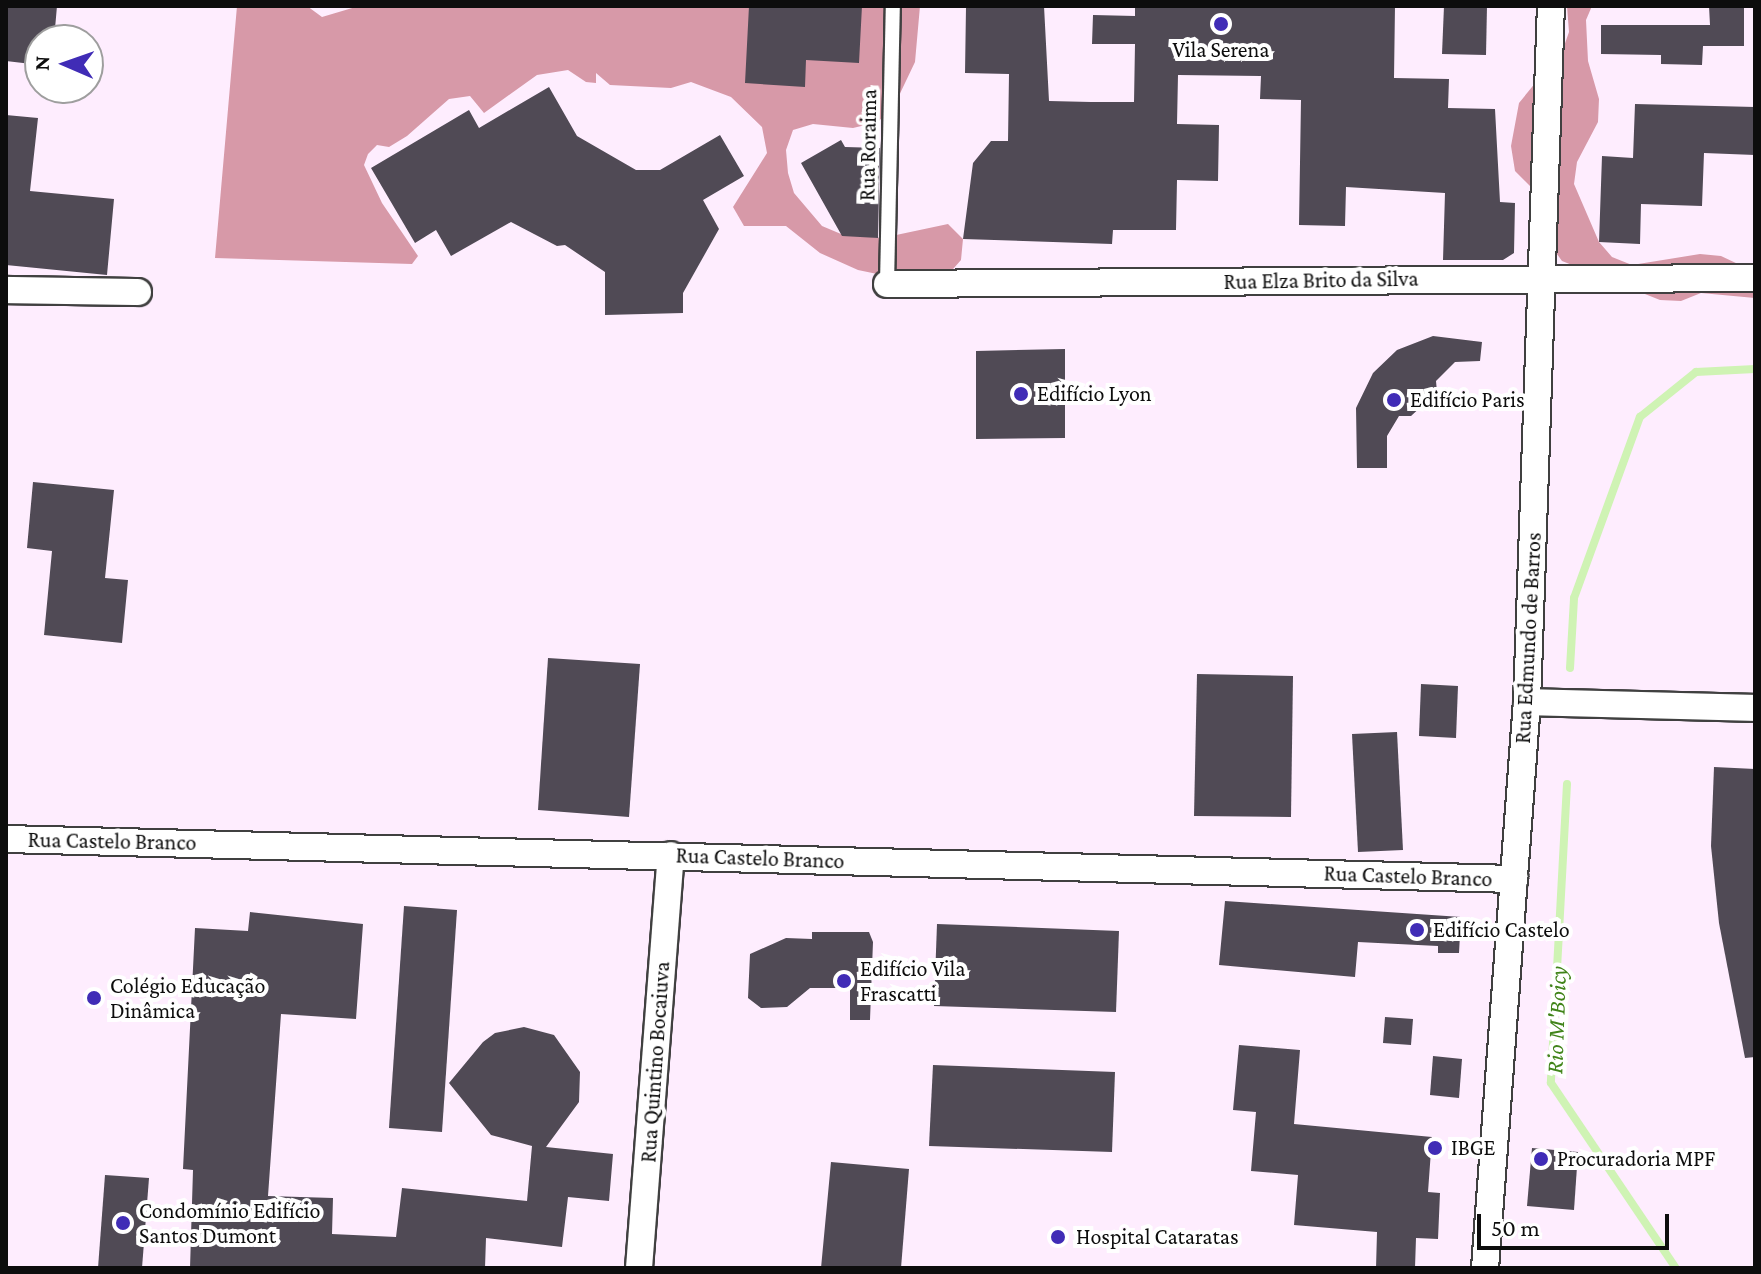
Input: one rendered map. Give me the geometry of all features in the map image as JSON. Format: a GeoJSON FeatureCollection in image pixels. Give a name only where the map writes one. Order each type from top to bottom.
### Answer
{"type":"FeatureCollection","features":[{"type":"Feature","properties":{"kind":"street","name":"Rua Edmundo de Barros"},"geometry":{"type":"LineString","coordinates":[[1485,1268],[1527,702],[1551,6]]}},
{"type":"Feature","properties":{"kind":"street","name":"Rua Elza Brito da Silva"},"geometry":{"type":"LineString","coordinates":[[887,284],[1755,278]]}},
{"type":"Feature","properties":{"kind":"street"},"geometry":{"type":"LineString","coordinates":[[6,290],[138,292]]}},
{"type":"Feature","properties":{"kind":"street"},"geometry":{"type":"LineString","coordinates":[[1527,702],[1755,708]]}},
{"type":"Feature","properties":{"kind":"street","name":"Rua Castelo Branco"},"geometry":{"type":"LineString","coordinates":[[6,839],[1514,879]]}},
{"type":"Feature","properties":{"kind":"street","name":"Rua Quintino Bocaiuva"},"geometry":{"type":"LineString","coordinates":[[639,1268],[671,855]]}},
{"type":"Feature","properties":{"kind":"lane","name":"Rua Roraima"},"geometry":{"type":"LineString","coordinates":[[887,284],[893,6]]}},
{"type":"Feature","properties":{"kind":"shaded area"},"geometry":{"type":"Polygon","coordinates":[[[237,6],[307,6],[322,17],[359,6],[920,6],[915,62],[895,104],[878,122],[853,128],[813,124],[793,130],[786,150],[788,173],[794,193],[822,226],[841,234],[882,238],[948,224],[963,239],[961,260],[946,277],[906,280],[858,270],[820,253],[786,226],[744,226],[733,207],[767,153],[762,127],[731,97],[691,82],[671,88],[610,85],[596,73],[596,83],[586,82],[568,70],[537,75],[484,113],[470,96],[449,99],[407,136],[389,147],[377,145],[368,154],[364,165],[382,203],[418,256],[412,264],[215,258],[237,6]]]}},
{"type":"Feature","properties":{"kind":"shaded area"},"geometry":{"type":"Polygon","coordinates":[[[1567,6],[1592,6],[1586,20],[1588,61],[1599,99],[1598,122],[1577,162],[1574,184],[1599,242],[1612,257],[1632,265],[1700,254],[1721,256],[1755,272],[1755,298],[1701,293],[1681,301],[1660,300],[1562,261],[1549,243],[1545,201],[1515,171],[1511,146],[1519,103],[1563,49],[1569,32],[1567,6]]]}},
{"type":"Feature","properties":{"kind":"building"},"geometry":{"type":"Polygon","coordinates":[[[6,6],[57,6],[55,24],[24,24],[24,63],[6,61],[6,6]]]}},
{"type":"Feature","properties":{"kind":"building"},"geometry":{"type":"Polygon","coordinates":[[[749,6],[862,6],[859,63],[806,60],[805,87],[745,83],[749,6]]]}},
{"type":"Feature","properties":{"kind":"building"},"geometry":{"type":"Polygon","coordinates":[[[1044,6],[1049,101],[1134,102],[1135,44],[1092,44],[1093,15],[1135,16],[1135,6],[1395,6],[1394,78],[1449,79],[1448,108],[1495,109],[1500,202],[1515,203],[1514,253],[1503,260],[1443,260],[1445,193],[1346,187],[1345,226],[1299,225],[1301,100],[1260,99],[1261,76],[1178,75],[1177,124],[1219,125],[1218,181],[1177,180],[1176,230],[1113,230],[1112,244],[963,239],[973,163],[991,141],[1008,141],[1009,74],[965,73],[966,7],[1044,6]]]}},
{"type":"Feature","properties":{"kind":"building"},"geometry":{"type":"Polygon","coordinates":[[[1444,6],[1487,6],[1486,55],[1442,54],[1444,6]]]}},
{"type":"Feature","properties":{"kind":"building"},"geometry":{"type":"Polygon","coordinates":[[[1709,6],[1744,6],[1744,46],[1703,46],[1702,65],[1661,64],[1661,55],[1601,54],[1601,25],[1710,25],[1709,6]]]}},
{"type":"Feature","properties":{"kind":"building"},"geometry":{"type":"Polygon","coordinates":[[[549,87],[577,136],[636,170],[660,170],[720,135],[744,176],[703,200],[719,229],[683,293],[683,313],[605,315],[605,272],[565,245],[557,246],[511,222],[451,256],[436,230],[415,243],[371,168],[469,110],[479,128],[549,87]]]}},
{"type":"Feature","properties":{"kind":"building"},"geometry":{"type":"Polygon","coordinates":[[[1635,104],[1755,107],[1755,155],[1704,153],[1702,206],[1641,204],[1640,244],[1599,242],[1602,156],[1633,158],[1635,104]]]}},
{"type":"Feature","properties":{"kind":"building"},"geometry":{"type":"Polygon","coordinates":[[[6,115],[38,118],[30,191],[114,199],[107,275],[6,265],[6,115]]]}},
{"type":"Feature","properties":{"kind":"building"},"geometry":{"type":"Polygon","coordinates":[[[841,140],[845,147],[880,148],[878,238],[842,236],[801,163],[841,140]]]}},
{"type":"Feature","properties":{"kind":"building","name":"Edifício Paris"},"geometry":{"type":"Polygon","coordinates":[[[1433,336],[1482,342],[1480,361],[1455,362],[1436,381],[1437,392],[1411,416],[1399,416],[1387,436],[1387,468],[1357,468],[1356,408],[1373,373],[1397,350],[1433,336]]]}},
{"type":"Feature","properties":{"kind":"building","name":"Edifício Lyon"},"geometry":{"type":"Polygon","coordinates":[[[1065,349],[1065,438],[976,439],[976,351],[1065,349]]]}},
{"type":"Feature","properties":{"kind":"building"},"geometry":{"type":"Polygon","coordinates":[[[33,482],[114,490],[105,578],[128,580],[122,643],[44,635],[52,551],[27,548],[33,482]]]}},
{"type":"Feature","properties":{"kind":"building"},"geometry":{"type":"Polygon","coordinates":[[[548,658],[640,664],[629,817],[538,810],[548,658]]]}},
{"type":"Feature","properties":{"kind":"building"},"geometry":{"type":"Polygon","coordinates":[[[1197,674],[1293,676],[1291,817],[1194,816],[1197,674]]]}},
{"type":"Feature","properties":{"kind":"building"},"geometry":{"type":"Polygon","coordinates":[[[1421,684],[1458,686],[1456,738],[1419,736],[1421,684]]]}},
{"type":"Feature","properties":{"kind":"building"},"geometry":{"type":"Polygon","coordinates":[[[1397,732],[1403,850],[1358,852],[1352,734],[1397,732]]]}},
{"type":"Feature","properties":{"kind":"building"},"geometry":{"type":"Polygon","coordinates":[[[1714,767],[1755,769],[1755,1057],[1745,1058],[1719,923],[1711,846],[1714,767]]]}},
{"type":"Feature","properties":{"kind":"building"},"geometry":{"type":"Polygon","coordinates":[[[1225,901],[1461,917],[1459,953],[1438,953],[1438,946],[1358,942],[1355,977],[1219,965],[1225,901]]]}},
{"type":"Feature","properties":{"kind":"building"},"geometry":{"type":"Polygon","coordinates":[[[404,906],[457,910],[442,1132],[389,1128],[404,906]]]}},
{"type":"Feature","properties":{"kind":"building"},"geometry":{"type":"Polygon","coordinates":[[[250,912],[363,924],[356,1019],[281,1014],[268,1196],[333,1198],[332,1234],[396,1237],[402,1188],[527,1201],[532,1146],[491,1135],[449,1083],[483,1042],[495,1033],[524,1027],[554,1035],[580,1072],[579,1102],[546,1147],[613,1154],[609,1201],[568,1197],[562,1247],[486,1238],[485,1268],[190,1268],[193,1170],[183,1169],[195,928],[248,931],[250,912]]]}},
{"type":"Feature","properties":{"kind":"building"},"geometry":{"type":"Polygon","coordinates":[[[937,924],[1119,931],[1116,1012],[934,1006],[937,924]]]}},
{"type":"Feature","properties":{"kind":"building","name":"Edifício Vila Frascatti"},"geometry":{"type":"Polygon","coordinates":[[[812,932],[869,932],[873,942],[870,1020],[850,1020],[850,988],[810,988],[787,1007],[761,1008],[748,998],[750,954],[786,938],[812,939],[812,932]]]}},
{"type":"Feature","properties":{"kind":"building"},"geometry":{"type":"Polygon","coordinates":[[[1385,1017],[1413,1019],[1411,1045],[1383,1043],[1385,1017]]]}},
{"type":"Feature","properties":{"kind":"building"},"geometry":{"type":"Polygon","coordinates":[[[1239,1045],[1300,1050],[1294,1124],[1432,1137],[1428,1192],[1440,1193],[1438,1239],[1416,1238],[1415,1268],[1376,1268],[1377,1232],[1294,1225],[1298,1175],[1251,1171],[1256,1112],[1233,1110],[1239,1045]]]}},
{"type":"Feature","properties":{"kind":"building"},"geometry":{"type":"Polygon","coordinates":[[[1433,1056],[1462,1059],[1459,1098],[1430,1095],[1433,1056]]]}},
{"type":"Feature","properties":{"kind":"building"},"geometry":{"type":"Polygon","coordinates":[[[933,1065],[1115,1072],[1112,1152],[929,1146],[933,1065]]]}},
{"type":"Feature","properties":{"kind":"building"},"geometry":{"type":"Polygon","coordinates":[[[1532,1148],[1578,1152],[1574,1210],[1527,1206],[1532,1148]]]}},
{"type":"Feature","properties":{"kind":"building"},"geometry":{"type":"Polygon","coordinates":[[[831,1162],[909,1169],[901,1268],[821,1268],[831,1162]]]}},
{"type":"Feature","properties":{"kind":"building","name":"Condomínio Edifício Santos Dumont"},"geometry":{"type":"Polygon","coordinates":[[[105,1175],[149,1178],[142,1268],[98,1268],[105,1175]]]}},
{"type":"Feature","properties":{"kind":"waterway","name":"Rio M'Boicy"},"geometry":{"type":"LineString","coordinates":[[1570,668],[1574,598],[1640,417],[1696,372],[1755,369]]}},
{"type":"Feature","properties":{"kind":"waterway","name":"Rio M'Boicy"},"geometry":{"type":"LineString","coordinates":[[1567,784],[1551,1083],[1676,1268]]}},
{"type":"Feature","properties":{"kind":"place","name":"Vila Serena"},"geometry":{"type":"Point","coordinates":[1221,24]}},
{"type":"Feature","properties":{"kind":"place","name":"Edifício Lyon"},"geometry":{"type":"Point","coordinates":[1021,394]}},
{"type":"Feature","properties":{"kind":"place","name":"Edifício Paris"},"geometry":{"type":"Point","coordinates":[1394,400]}},
{"type":"Feature","properties":{"kind":"place","name":"Edifício Castelo"},"geometry":{"type":"Point","coordinates":[1417,930]}},
{"type":"Feature","properties":{"kind":"place","name":"Edifício Vila Frascatti"},"geometry":{"type":"Point","coordinates":[844,981]}},
{"type":"Feature","properties":{"kind":"place","name":"Colégio Educação Dinâmica"},"geometry":{"type":"Point","coordinates":[94,998]}},
{"type":"Feature","properties":{"kind":"place","name":"IBGE"},"geometry":{"type":"Point","coordinates":[1435,1148]}},
{"type":"Feature","properties":{"kind":"place","name":"Procuradoria MPF"},"geometry":{"type":"Point","coordinates":[1541,1159]}},
{"type":"Feature","properties":{"kind":"place","name":"Condomínio Edifício Santos Dumont"},"geometry":{"type":"Point","coordinates":[123,1223]}},
{"type":"Feature","properties":{"kind":"place","name":"Hospital Cataratas"},"geometry":{"type":"Point","coordinates":[1058,1237]}}]}
